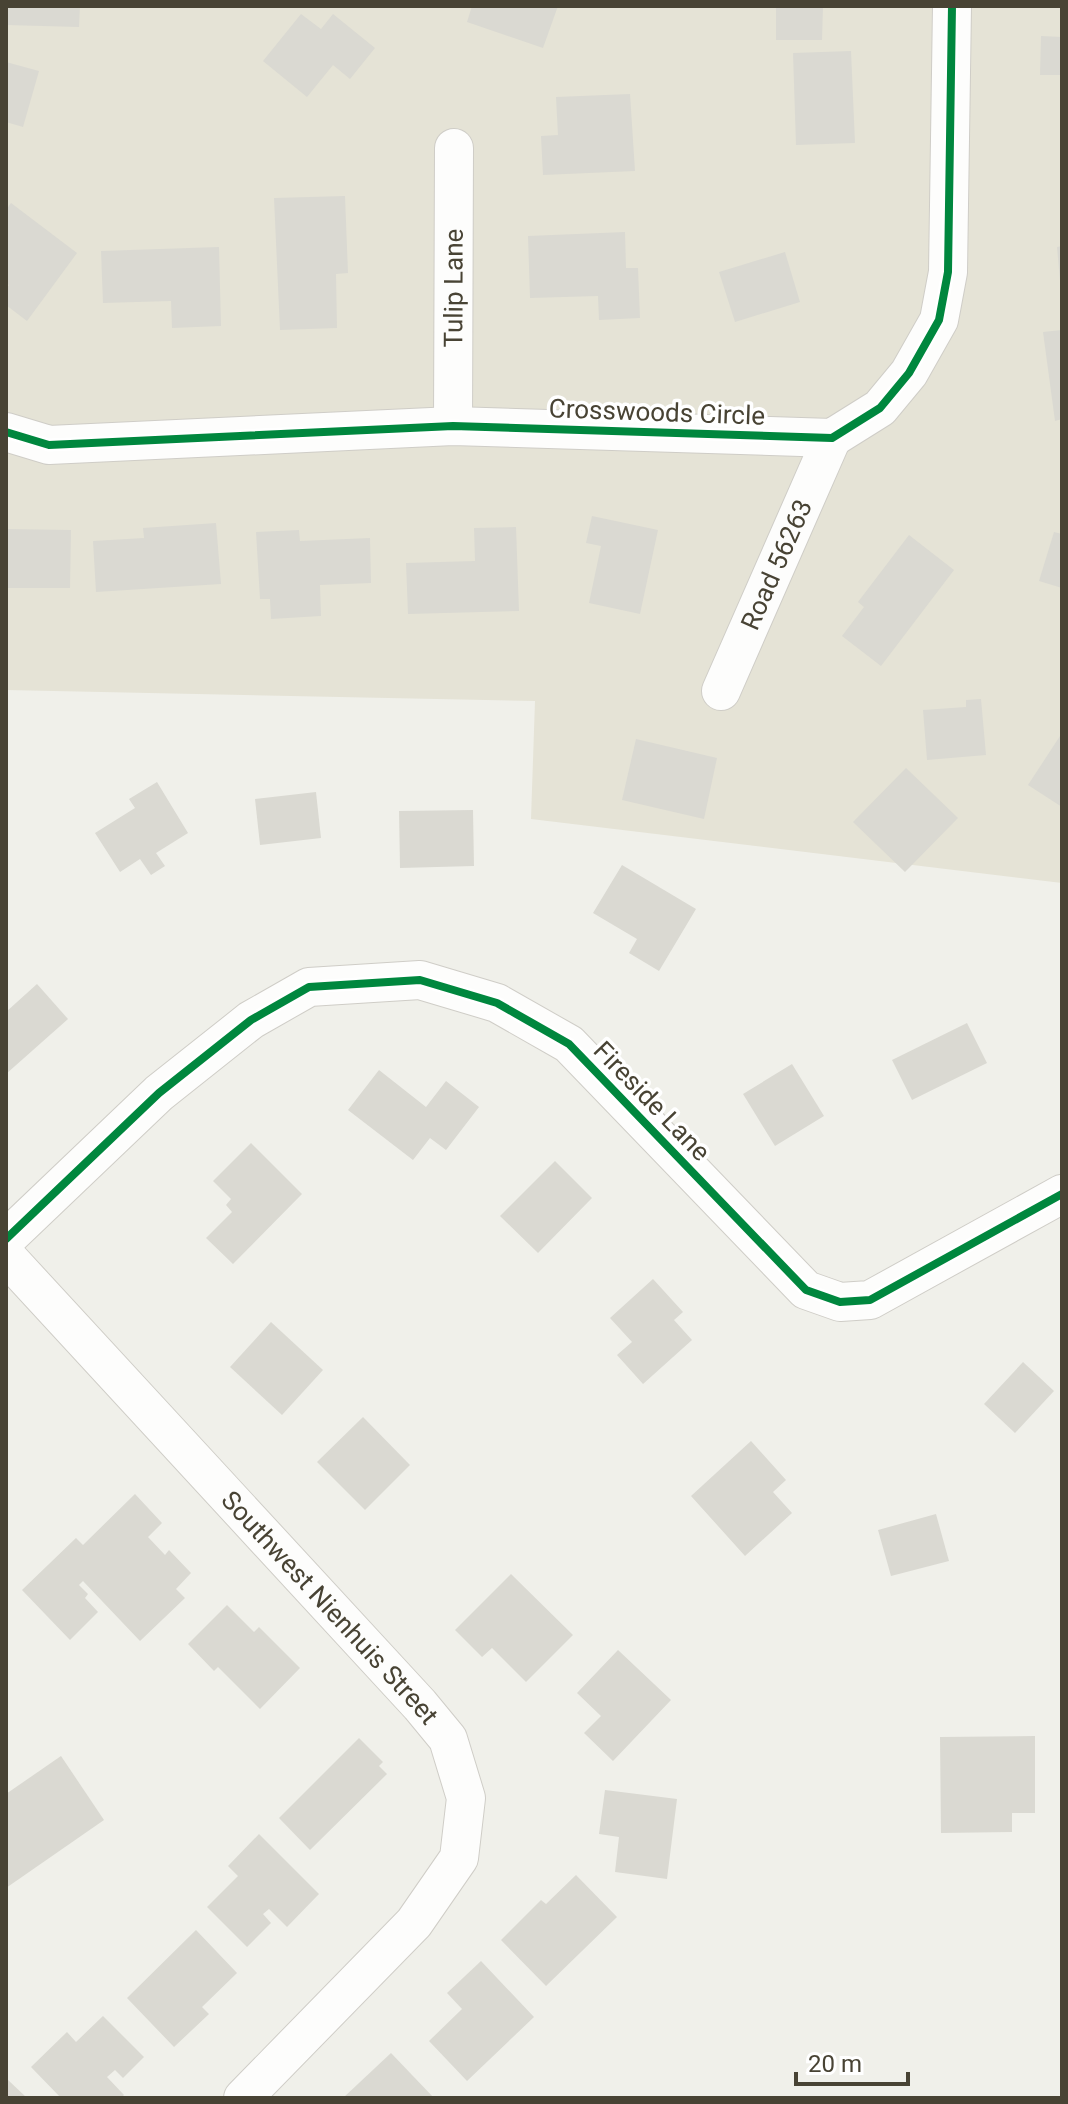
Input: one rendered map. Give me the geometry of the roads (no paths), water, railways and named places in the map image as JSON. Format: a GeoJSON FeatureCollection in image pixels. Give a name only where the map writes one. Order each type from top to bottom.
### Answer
{"type":"FeatureCollection","features":[{"type":"Feature","properties":{"kind":"street"},"geometry":{"type":"LineString","coordinates":[[832,438],[880,408],[909,373],[939,320],[948,272],[952,6]]}},
{"type":"Feature","properties":{"kind":"street","name":"Tulip Lane"},"geometry":{"type":"LineString","coordinates":[[453,426],[454,148]]}},
{"type":"Feature","properties":{"kind":"street","name":"Crosswoods Circle"},"geometry":{"type":"LineString","coordinates":[[6,432],[49,445],[453,426],[832,438]]}},
{"type":"Feature","properties":{"kind":"street","name":"Road 56263"},"geometry":{"type":"LineString","coordinates":[[721,691],[832,438]]}},
{"type":"Feature","properties":{"kind":"street","name":"Fireside Lane"},"geometry":{"type":"LineString","coordinates":[[6,1239],[159,1093],[251,1020],[309,987],[420,980],[497,1003],[569,1044],[806,1290],[840,1302],[870,1300],[1062,1194]]}},
{"type":"Feature","properties":{"kind":"street","name":"Southwest Nienhuis Street"},"geometry":{"type":"LineString","coordinates":[[6,1256],[420,1705],[448,1739],[466,1798],[459,1858],[414,1923],[243,2098]]}}]}
